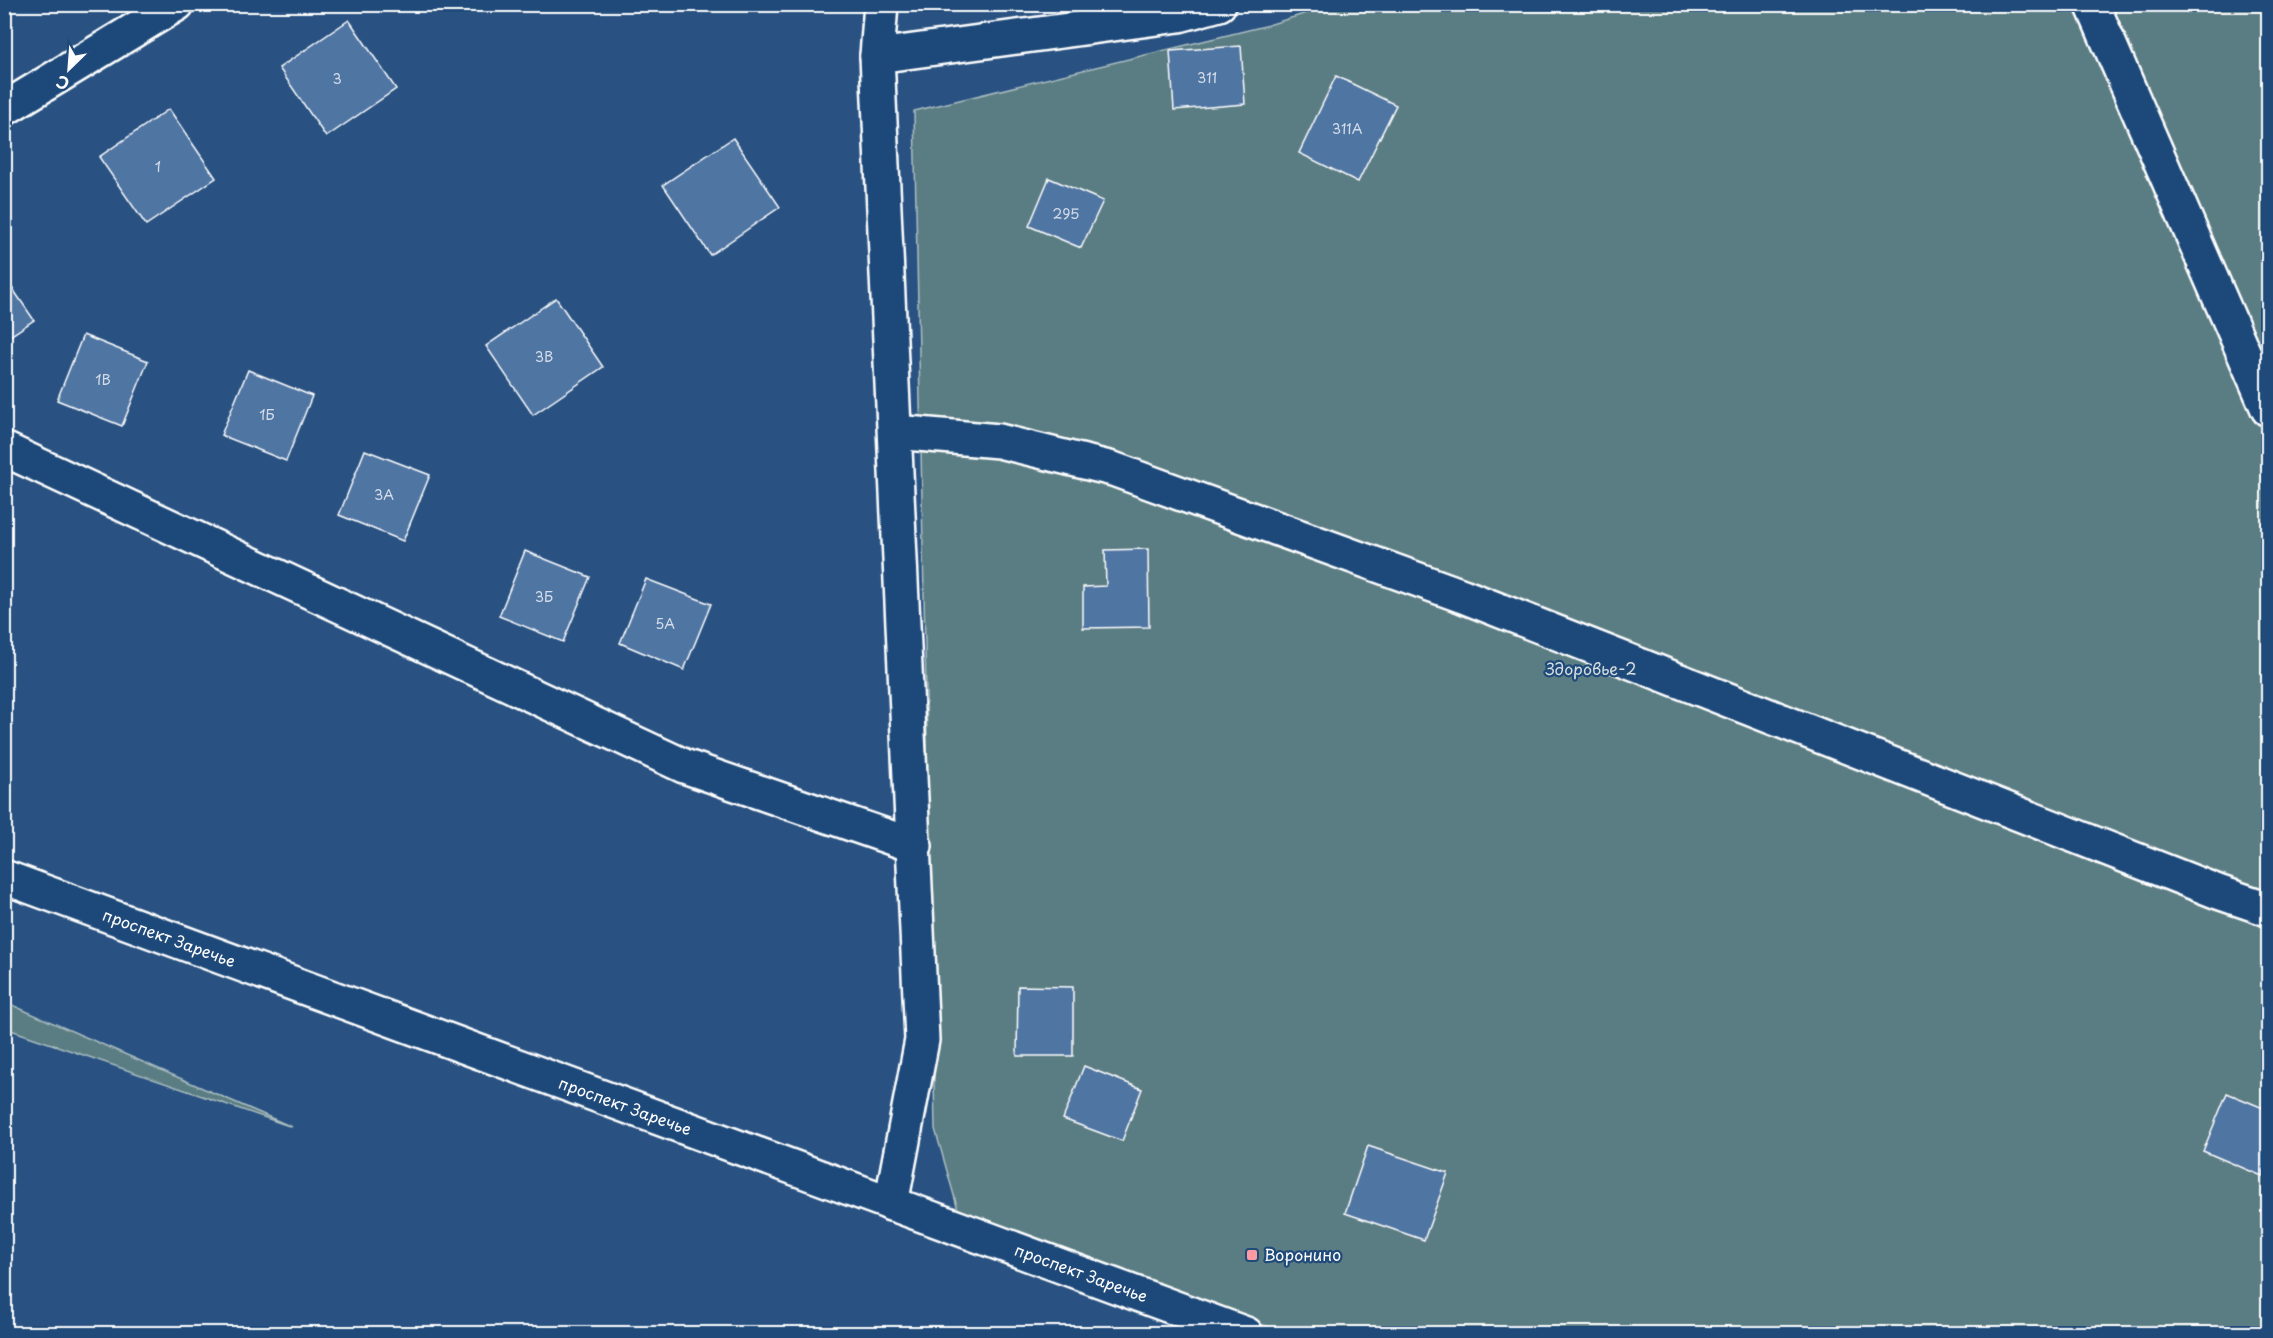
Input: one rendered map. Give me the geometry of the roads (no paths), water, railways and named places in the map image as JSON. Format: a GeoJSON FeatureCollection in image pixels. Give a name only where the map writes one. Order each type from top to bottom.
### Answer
{"type":"FeatureCollection","features":[{"type":"Feature","properties":{"kind":"street"},"geometry":{"type":"LineString","coordinates":[[4,109],[177,4]]}},
{"type":"Feature","properties":{"kind":"street"},"geometry":{"type":"LineString","coordinates":[[880,4],[878,56],[922,1040],[891,1204]]}},
{"type":"Feature","properties":{"kind":"street"},"geometry":{"type":"LineString","coordinates":[[878,56],[1179,15],[1219,4]]}},
{"type":"Feature","properties":{"kind":"street"},"geometry":{"type":"LineString","coordinates":[[2092,4],[2268,409]]}},
{"type":"Feature","properties":{"kind":"street"},"geometry":{"type":"LineString","coordinates":[[895,432],[999,441],[1113,469],[1464,596],[2218,892],[2268,909]]}},
{"type":"Feature","properties":{"kind":"street"},"geometry":{"type":"LineString","coordinates":[[4,449],[684,766],[915,846]]}},
{"type":"Feature","properties":{"kind":"street","name":"проспект Заречье"},"geometry":{"type":"LineString","coordinates":[[4,877],[1246,1334]]}},
{"type":"Feature","properties":{"kind":"place","name":"Воронино"},"geometry":{"type":"Point","coordinates":[1252,1255]}},
{"type":"Feature","properties":{"kind":"park label","name":"Здоровье-2"},"geometry":{"type":"Point","coordinates":[1591,669]}}]}
